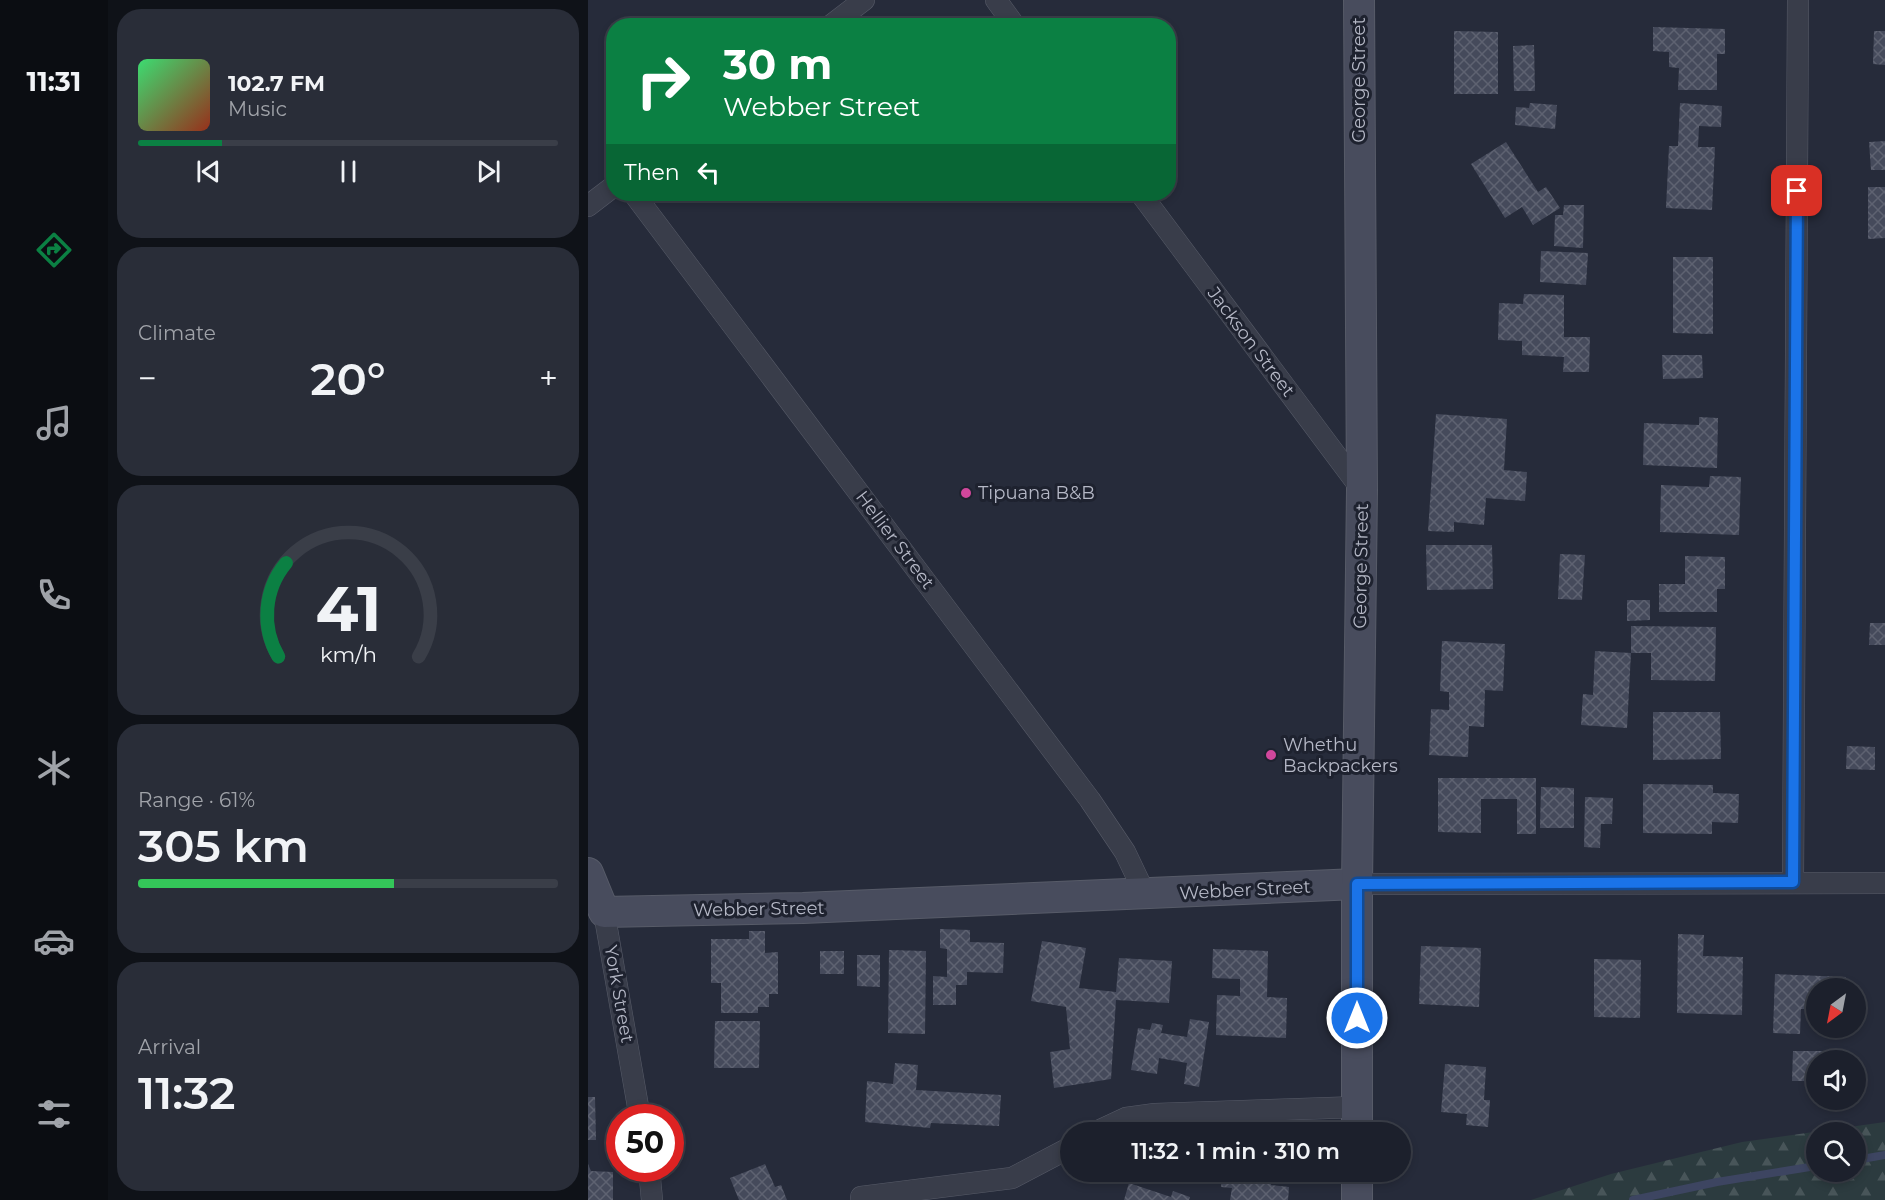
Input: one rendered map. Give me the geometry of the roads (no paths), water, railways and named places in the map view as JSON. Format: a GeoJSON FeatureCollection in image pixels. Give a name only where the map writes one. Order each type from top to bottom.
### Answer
{"type":"FeatureCollection","features":[{"type":"Feature","properties":{"kind":"main road","name":"George Street"},"geometry":{"type":"LineString","coordinates":[[1358,1120],[1357,884],[1362,490],[1359,0]]}},
{"type":"Feature","properties":{"kind":"main road","name":"York Street"},"geometry":{"type":"LineString","coordinates":[[588,873],[604,912]]}},
{"type":"Feature","properties":{"kind":"main road","name":"Webber Street"},"geometry":{"type":"LineString","coordinates":[[604,912],[803,908],[1357,884]]}},
{"type":"Feature","properties":{"kind":"main road"},"geometry":{"type":"LineString","coordinates":[[1357,1182],[1357,1200]]}},
{"type":"Feature","properties":{"kind":"street"},"geometry":{"type":"LineString","coordinates":[[840,18],[864,0]]}},
{"type":"Feature","properties":{"kind":"street"},"geometry":{"type":"LineString","coordinates":[[996,0],[1009,18]]}},
{"type":"Feature","properties":{"kind":"street"},"geometry":{"type":"LineString","coordinates":[[1793,882],[1798,0]]}},
{"type":"Feature","properties":{"kind":"street"},"geometry":{"type":"LineString","coordinates":[[588,206],[606,192]]}},
{"type":"Feature","properties":{"kind":"street","name":"Hellier Street"},"geometry":{"type":"LineString","coordinates":[[639,201],[1090,800],[1125,852],[1145,894]]}},
{"type":"Feature","properties":{"kind":"street","name":"Jackson Street"},"geometry":{"type":"LineString","coordinates":[[1146,201],[1362,490]]}},
{"type":"Feature","properties":{"kind":"street","name":"Webber Street"},"geometry":{"type":"LineString","coordinates":[[1357,884],[1885,883]]}},
{"type":"Feature","properties":{"kind":"street","name":"York Street"},"geometry":{"type":"LineString","coordinates":[[604,912],[638,1104]]}},
{"type":"Feature","properties":{"kind":"street"},"geometry":{"type":"LineString","coordinates":[[1117,1122],[1126,1118],[1155,1114],[1358,1120]]}},
{"type":"Feature","properties":{"kind":"street"},"geometry":{"type":"LineString","coordinates":[[861,1197],[1012,1178],[1060,1153]]}},
{"type":"Feature","properties":{"kind":"street"},"geometry":{"type":"LineString","coordinates":[[650,1182],[652,1200]]}},
{"type":"Feature","properties":{"kind":"waterway"},"geometry":{"type":"LineString","coordinates":[[1866,1158],[1885,1155]]}},
{"type":"Feature","properties":{"kind":"waterway"},"geometry":{"type":"LineString","coordinates":[[1633,1200],[1717,1182],[1806,1168]]}},
{"type":"Feature","properties":{"kind":"place","name":"Tipuana B&B"},"geometry":{"type":"Point","coordinates":[966,493]}},
{"type":"Feature","properties":{"kind":"place","name":"Whethu Backpackers"},"geometry":{"type":"Point","coordinates":[1271,755]}}]}
